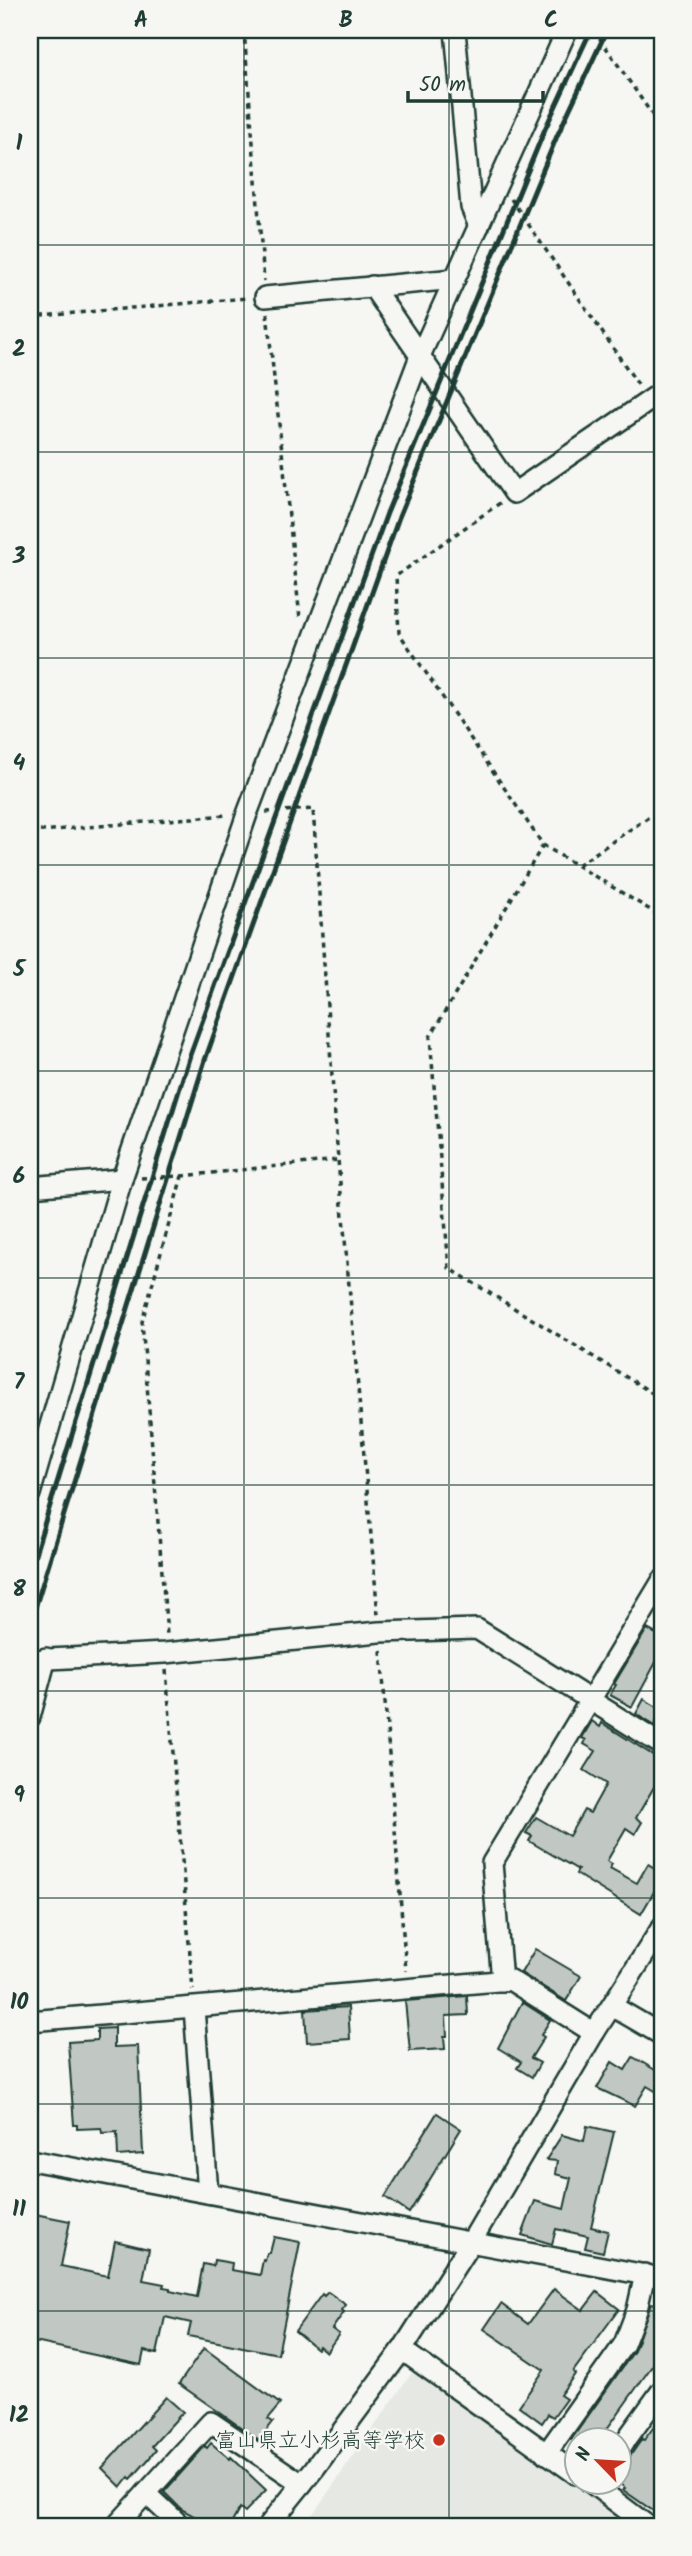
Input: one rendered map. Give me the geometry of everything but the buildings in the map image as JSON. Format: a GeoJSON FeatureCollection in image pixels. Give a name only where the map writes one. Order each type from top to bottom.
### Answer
{"type":"FeatureCollection","features":[{"type":"Feature","properties":{"kind":"street"},"geometry":{"type":"LineString","coordinates":[[455,30],[471,207],[479,226]]}},
{"type":"Feature","properties":{"kind":"street"},"geometry":{"type":"LineString","coordinates":[[30,1494],[121,1179],[247,814],[420,356],[567,30]]}},
{"type":"Feature","properties":{"kind":"street"},"geometry":{"type":"LineString","coordinates":[[265,297],[455,279]]}},
{"type":"Feature","properties":{"kind":"street"},"geometry":{"type":"LineString","coordinates":[[372,286],[514,493],[656,396]]}},
{"type":"Feature","properties":{"kind":"street"},"geometry":{"type":"LineString","coordinates":[[30,1187],[121,1179]]}},
{"type":"Feature","properties":{"kind":"street"},"geometry":{"type":"LineString","coordinates":[[502,1981],[492,1863],[662,1580]]}},
{"type":"Feature","properties":{"kind":"street"},"geometry":{"type":"LineString","coordinates":[[30,1717],[38,1659],[165,1653],[379,1632],[477,1629],[662,1745]]}},
{"type":"Feature","properties":{"kind":"street"},"geometry":{"type":"LineString","coordinates":[[268,2526],[402,2350],[471,2242],[594,2033],[662,1927]]}},
{"type":"Feature","properties":{"kind":"street"},"geometry":{"type":"LineString","coordinates":[[30,2021],[510,1980],[594,2033]]}},
{"type":"Feature","properties":{"kind":"street"},"geometry":{"type":"LineString","coordinates":[[612,2006],[662,2035]]}},
{"type":"Feature","properties":{"kind":"street"},"geometry":{"type":"LineString","coordinates":[[194,2008],[208,2193]]}},
{"type":"Feature","properties":{"kind":"street"},"geometry":{"type":"LineString","coordinates":[[30,2160],[654,2276],[624,2344],[546,2454]]}},
{"type":"Feature","properties":{"kind":"street"},"geometry":{"type":"LineString","coordinates":[[402,2350],[562,2465]]}},
{"type":"Feature","properties":{"kind":"street"},"geometry":{"type":"LineString","coordinates":[[632,2432],[662,2390]]}},
{"type":"Feature","properties":{"kind":"street"},"geometry":{"type":"LineString","coordinates":[[116,2526],[211,2423],[302,2484]]}},
{"type":"Feature","properties":{"kind":"street"},"geometry":{"type":"LineString","coordinates":[[146,2493],[181,2526]]}},
{"type":"Feature","properties":{"kind":"street"},"geometry":{"type":"LineString","coordinates":[[610,2496],[648,2526]]}},
{"type":"Feature","properties":{"kind":"path"},"geometry":{"type":"LineString","coordinates":[[244,30],[265,297],[300,619]]}},
{"type":"Feature","properties":{"kind":"path"},"geometry":{"type":"LineString","coordinates":[[594,30],[662,129]]}},
{"type":"Feature","properties":{"kind":"path"},"geometry":{"type":"LineString","coordinates":[[499,182],[656,396]]}},
{"type":"Feature","properties":{"kind":"path"},"geometry":{"type":"LineString","coordinates":[[30,317],[265,297]]}},
{"type":"Feature","properties":{"kind":"path"},"geometry":{"type":"LineString","coordinates":[[514,493],[396,576],[399,633],[543,845],[662,917]]}},
{"type":"Feature","properties":{"kind":"path"},"geometry":{"type":"LineString","coordinates":[[578,864],[662,808]]}},
{"type":"Feature","properties":{"kind":"path"},"geometry":{"type":"LineString","coordinates":[[30,832],[313,809],[338,1160],[408,1990]]}},
{"type":"Feature","properties":{"kind":"path"},"geometry":{"type":"LineString","coordinates":[[543,845],[430,1037],[449,1268],[662,1399]]}},
{"type":"Feature","properties":{"kind":"path"},"geometry":{"type":"LineString","coordinates":[[121,1179],[182,1176],[338,1160]]}},
{"type":"Feature","properties":{"kind":"path"},"geometry":{"type":"LineString","coordinates":[[182,1176],[142,1322],[194,2008]]}},
{"type":"Feature","properties":{"kind":"shaded area","name":"富山県立小杉高等学校"},"geometry":{"type":"Polygon","coordinates":[[[414,2370],[562,2474],[562,2496],[592,2496],[635,2526],[300,2526],[315,2511],[414,2370]]]}},
{"type":"Feature","properties":{"kind":"railway"},"geometry":{"type":"LineString","coordinates":[[30,1570],[190,1055],[387,513],[545,129],[591,30]]}},
{"type":"Feature","properties":{"kind":"railway"},"geometry":{"type":"LineString","coordinates":[[30,1624],[205,1060],[399,517],[557,136],[607,30]]}},
{"type":"Feature","properties":{"kind":"place","name":"富山県立小杉高等学校"},"geometry":{"type":"Point","coordinates":[439,2440]}}]}
